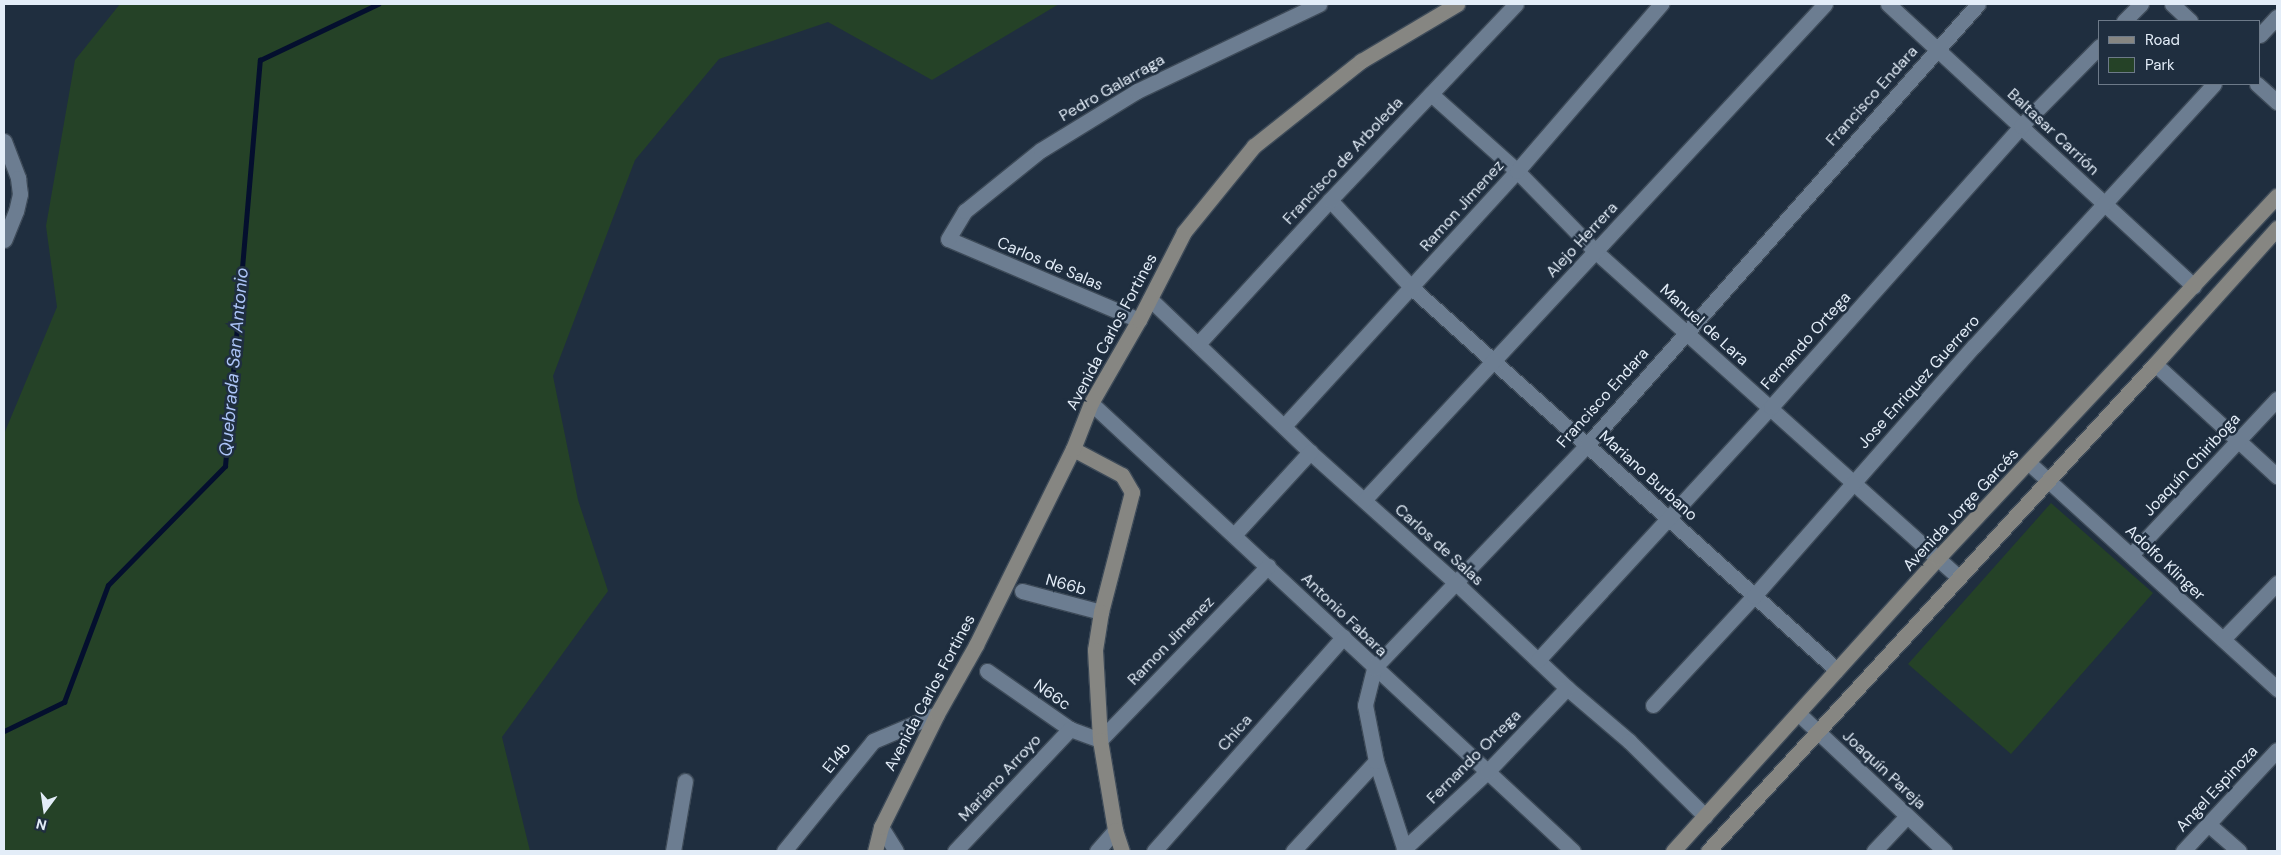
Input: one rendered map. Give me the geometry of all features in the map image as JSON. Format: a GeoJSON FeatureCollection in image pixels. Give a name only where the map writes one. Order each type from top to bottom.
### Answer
{"type":"FeatureCollection","features":[{"type":"Feature","properties":{"kind":"street","name":"Pedro Galarraga"},"geometry":{"type":"LineString","coordinates":[[948,239],[965,211],[1041,150],[1137,91],[1319,4]]}},
{"type":"Feature","properties":{"kind":"street","name":"Francisco de Arboleda"},"geometry":{"type":"LineString","coordinates":[[1198,344],[1330,200],[1516,4]]}},
{"type":"Feature","properties":{"kind":"street","name":"Ramon Jimenez"},"geometry":{"type":"LineString","coordinates":[[1284,426],[1517,171],[1661,4]]}},
{"type":"Feature","properties":{"kind":"street","name":"Alejo Herrera"},"geometry":{"type":"LineString","coordinates":[[1364,500],[1825,4]]}},
{"type":"Feature","properties":{"kind":"street","name":"Baltasar Carrión"},"geometry":{"type":"LineString","coordinates":[[1888,4],[2194,286]]}},
{"type":"Feature","properties":{"kind":"street","name":"Francisco Endara"},"geometry":{"type":"LineString","coordinates":[[1405,850],[1376,761],[1365,705],[1374,668],[1587,445],[1978,4]]}},
{"type":"Feature","properties":{"kind":"street"},"geometry":{"type":"LineString","coordinates":[[2125,20],[2141,4]]}},
{"type":"Feature","properties":{"kind":"street"},"geometry":{"type":"LineString","coordinates":[[2172,4],[2189,20]]}},
{"type":"Feature","properties":{"kind":"street","name":"Avenida Carlos Fortines"},"geometry":{"type":"LineString","coordinates":[[875,851],[881,827],[937,714],[976,645],[1073,450],[1091,403],[1150,299],[1184,232],[1254,146],[1362,62],[1451,5]]}},
{"type":"Feature","properties":{"kind":"street"},"geometry":{"type":"LineString","coordinates":[[2261,34],[2277,17]]}},
{"type":"Feature","properties":{"kind":"street","name":"Fernando Ortega"},"geometry":{"type":"LineString","coordinates":[[1538,660],[1771,407],[2021,126],[2098,48]]}},
{"type":"Feature","properties":{"kind":"street","name":"Jose Enriquez Guerrero"},"geometry":{"type":"LineString","coordinates":[[1653,706],[1754,596],[1974,346],[2106,205],[2213,85]]}},
{"type":"Feature","properties":{"kind":"street"},"geometry":{"type":"LineString","coordinates":[[2258,85],[2277,102]]}},
{"type":"Feature","properties":{"kind":"street","name":"Manuel de Lara"},"geometry":{"type":"LineString","coordinates":[[1431,94],[1517,171],[1595,251],[1854,481],[1958,577]]}},
{"type":"Feature","properties":{"kind":"street"},"geometry":{"type":"LineString","coordinates":[[4,141],[18,178],[20,194],[16,211],[4,240]]}},
{"type":"Feature","properties":{"kind":"street","name":"Avenida Jorge Garcés"},"geometry":{"type":"LineString","coordinates":[[1673,851],[1938,558],[2277,196]]}},
{"type":"Feature","properties":{"kind":"street","name":"Mariano Burbano"},"geometry":{"type":"LineString","coordinates":[[1330,200],[1412,288],[1838,670]]}},
{"type":"Feature","properties":{"kind":"street"},"geometry":{"type":"LineString","coordinates":[[1708,851],[2155,364],[2277,228]]}},
{"type":"Feature","properties":{"kind":"street","name":"Carlos de Salas"},"geometry":{"type":"LineString","coordinates":[[948,239],[1138,320]]}},
{"type":"Feature","properties":{"kind":"street","name":"Carlos de Salas"},"geometry":{"type":"LineString","coordinates":[[1150,299],[1310,452],[1455,582],[1567,688],[1629,741],[1705,816]]}},
{"type":"Feature","properties":{"kind":"street"},"geometry":{"type":"LineString","coordinates":[[2155,364],[2277,476]]}},
{"type":"Feature","properties":{"kind":"street","name":"Joaquín Chiriboga"},"geometry":{"type":"LineString","coordinates":[[2131,556],[2277,399]]}},
{"type":"Feature","properties":{"kind":"street","name":"Antonio Fabara"},"geometry":{"type":"LineString","coordinates":[[1091,403],[1573,851]]}},
{"type":"Feature","properties":{"kind":"street"},"geometry":{"type":"LineString","coordinates":[[1073,450],[1122,475],[1132,492],[1101,612],[1095,650],[1100,740],[1115,830],[1122,851]]}},
{"type":"Feature","properties":{"kind":"street"},"geometry":{"type":"LineString","coordinates":[[1234,535],[1310,452]]}},
{"type":"Feature","properties":{"kind":"street","name":"Adolfo Klinger"},"geometry":{"type":"LineString","coordinates":[[2029,463],[2277,689]]}},
{"type":"Feature","properties":{"kind":"street","name":"Ramon Jimenez"},"geometry":{"type":"LineString","coordinates":[[1100,740],[1268,566]]}},
{"type":"Feature","properties":{"kind":"street"},"geometry":{"type":"LineString","coordinates":[[2223,639],[2277,583]]}},
{"type":"Feature","properties":{"kind":"street","name":"N66b"},"geometry":{"type":"LineString","coordinates":[[1022,591],[1101,612]]}},
{"type":"Feature","properties":{"kind":"street","name":"Chica"},"geometry":{"type":"LineString","coordinates":[[1154,851],[1342,637]]}},
{"type":"Feature","properties":{"kind":"street","name":"N66c"},"geometry":{"type":"LineString","coordinates":[[987,671],[1070,729],[1100,740]]}},
{"type":"Feature","properties":{"kind":"street","name":"Fernando Ortega"},"geometry":{"type":"LineString","coordinates":[[1405,850],[1488,772],[1567,688]]}},
{"type":"Feature","properties":{"kind":"street","name":"E14b"},"geometry":{"type":"LineString","coordinates":[[784,851],[873,741],[937,714]]}},
{"type":"Feature","properties":{"kind":"street","name":"Joaquín Pareja"},"geometry":{"type":"LineString","coordinates":[[1798,714],[1946,851]]}},
{"type":"Feature","properties":{"kind":"street","name":"Mariano Arroyo"},"geometry":{"type":"LineString","coordinates":[[955,851],[1070,729]]}},
{"type":"Feature","properties":{"kind":"street","name":"Angel Espinoza"},"geometry":{"type":"LineString","coordinates":[[2183,851],[2277,750]]}},
{"type":"Feature","properties":{"kind":"street"},"geometry":{"type":"LineString","coordinates":[[1293,851],[1376,761]]}},
{"type":"Feature","properties":{"kind":"street"},"geometry":{"type":"LineString","coordinates":[[673,851],[685,780]]}},
{"type":"Feature","properties":{"kind":"street"},"geometry":{"type":"LineString","coordinates":[[1874,851],[1907,816]]}},
{"type":"Feature","properties":{"kind":"street"},"geometry":{"type":"LineString","coordinates":[[2208,824],[2239,851]]}},
{"type":"Feature","properties":{"kind":"street"},"geometry":{"type":"LineString","coordinates":[[881,827],[896,851]]}},
{"type":"Feature","properties":{"kind":"street"},"geometry":{"type":"LineString","coordinates":[[1097,851],[1115,830]]}},
{"type":"Feature","properties":{"kind":"green space"},"geometry":{"type":"Polygon","coordinates":[[[120,4],[1059,4],[932,80],[828,22],[719,59],[635,160],[553,376],[578,500],[608,591],[502,737],[530,851],[4,851],[4,434],[57,307],[46,226],[75,60],[120,4]]]}},
{"type":"Feature","properties":{"kind":"green space"},"geometry":{"type":"Polygon","coordinates":[[[2051,503],[2153,593],[2011,754],[1908,664],[2051,503]]]}},
{"type":"Feature","properties":{"kind":"waterway","name":"Quebrada San Antonio"},"geometry":{"type":"LineString","coordinates":[[4,731],[64,702],[108,585],[225,466],[260,60],[378,4]]}}]}
